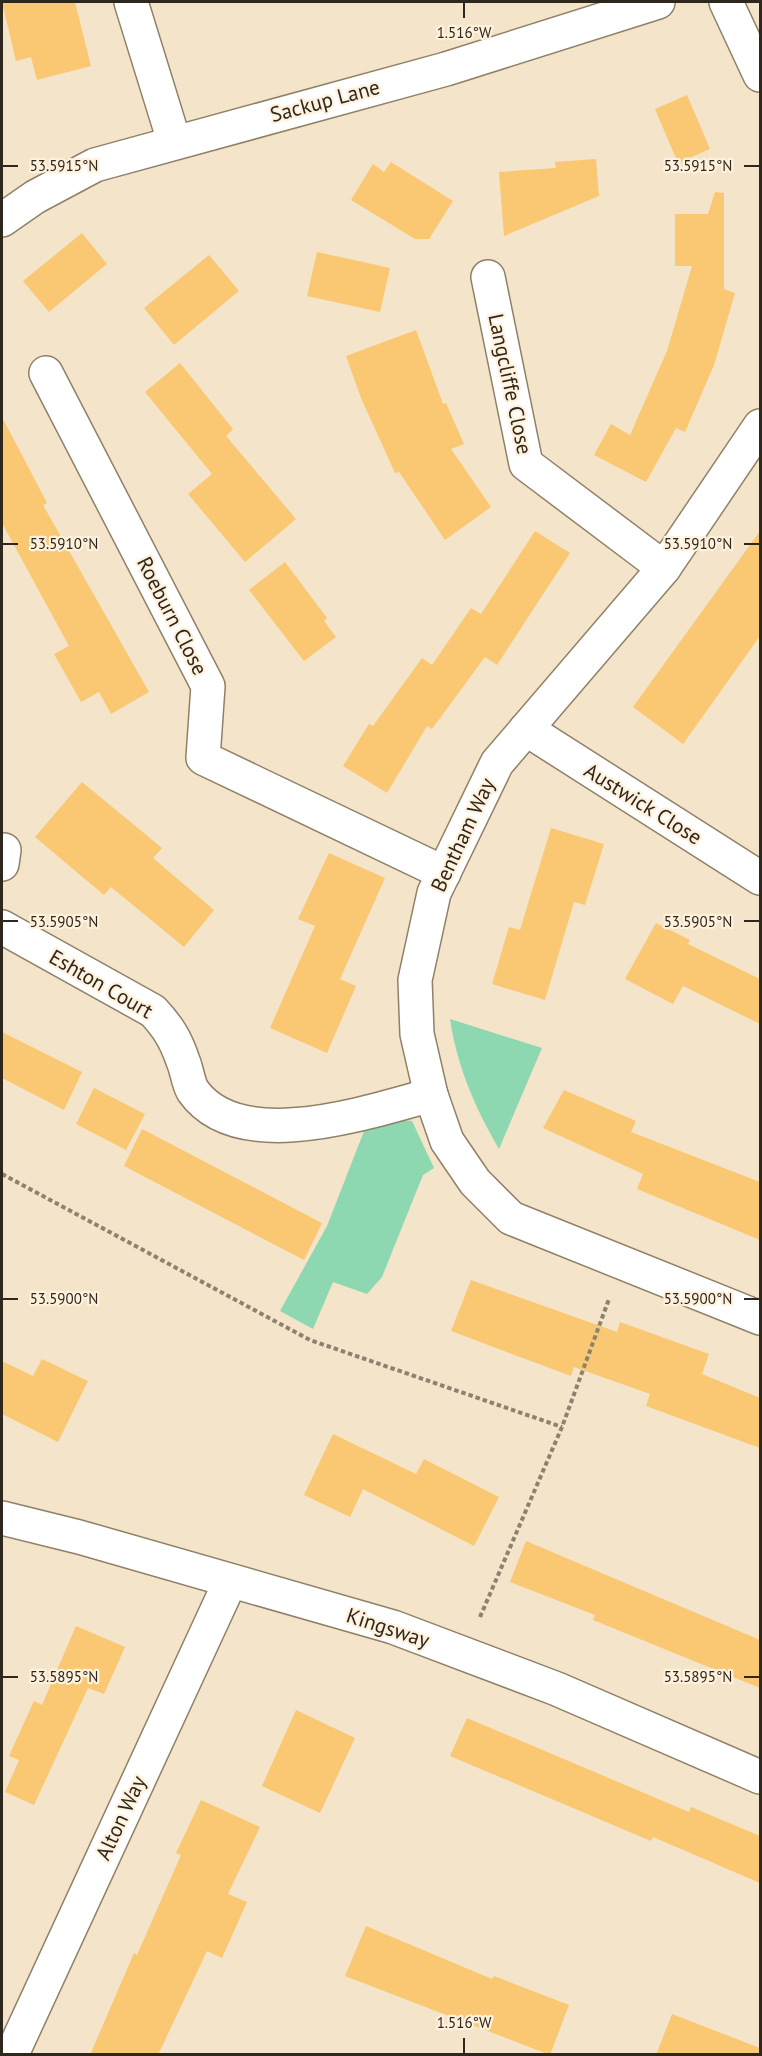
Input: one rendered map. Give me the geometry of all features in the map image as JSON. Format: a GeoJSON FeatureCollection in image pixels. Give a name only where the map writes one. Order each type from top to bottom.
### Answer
{"type":"FeatureCollection","features":[{"type":"Feature","properties":{"kind":"street"},"geometry":{"type":"LineString","coordinates":[[131,2],[174,141]]}},
{"type":"Feature","properties":{"kind":"street","name":"Sackup Lane"},"geometry":{"type":"LineString","coordinates":[[2,220],[34,197],[95,165],[174,141],[446,69],[658,2]]}},
{"type":"Feature","properties":{"kind":"street"},"geometry":{"type":"LineString","coordinates":[[726,2],[760,75]]}},
{"type":"Feature","properties":{"kind":"street","name":"Langcliffe Close"},"geometry":{"type":"LineString","coordinates":[[488,277],[526,464],[664,568]]}},
{"type":"Feature","properties":{"kind":"street","name":"Roeburn Close"},"geometry":{"type":"LineString","coordinates":[[46,373],[208,686],[203,758],[444,873]]}},
{"type":"Feature","properties":{"kind":"street","name":"Bentham Way"},"geometry":{"type":"LineString","coordinates":[[760,426],[664,568],[497,763],[434,893],[415,980],[417,1034],[431,1095],[447,1141],[475,1182],[511,1218],[760,1318]]}},
{"type":"Feature","properties":{"kind":"street","name":"Austwick Close"},"geometry":{"type":"LineString","coordinates":[[526,729],[760,878]]}},
{"type":"Feature","properties":{"kind":"street","name":"Eshton Court"},"geometry":{"type":"LineString","coordinates":[[2,927],[153,1011],[171,1029],[192,1090],[213,1113],[249,1124],[303,1125],[360,1114],[431,1095]]}},
{"type":"Feature","properties":{"kind":"street","name":"Kingsway"},"geometry":{"type":"LineString","coordinates":[[2,1518],[79,1536],[230,1582],[393,1627],[558,1689],[760,1777]]}},
{"type":"Feature","properties":{"kind":"street","name":"Alton Way"},"geometry":{"type":"LineString","coordinates":[[12,2055],[230,1582]]}},
{"type":"Feature","properties":{"kind":"path"},"geometry":{"type":"LineString","coordinates":[[2,1174],[310,1340],[561,1427]]}},
{"type":"Feature","properties":{"kind":"path"},"geometry":{"type":"LineString","coordinates":[[464,1654],[561,1427],[623,1262]]}},
{"type":"Feature","properties":{"kind":"green space"},"geometry":{"type":"Polygon","coordinates":[[[450,1019],[542,1048],[499,1149],[468,1086],[457,1053],[450,1019]]]}},
{"type":"Feature","properties":{"kind":"green space"},"geometry":{"type":"Polygon","coordinates":[[[389,1119],[412,1121],[434,1168],[423,1175],[382,1277],[367,1294],[333,1282],[313,1329],[280,1311],[327,1226],[366,1126],[389,1119]]]}},
{"type":"Feature","properties":{"kind":"building"},"geometry":{"type":"Polygon","coordinates":[[[2,2],[75,2],[91,66],[37,80],[31,57],[16,61],[2,2]]]}},
{"type":"Feature","properties":{"kind":"building"},"geometry":{"type":"Polygon","coordinates":[[[687,95],[710,149],[678,163],[655,109],[687,95]]]}},
{"type":"Feature","properties":{"kind":"building"},"geometry":{"type":"Polygon","coordinates":[[[596,159],[599,196],[504,236],[499,172],[556,168],[555,162],[596,159]]]}},
{"type":"Feature","properties":{"kind":"building"},"geometry":{"type":"Polygon","coordinates":[[[391,162],[453,201],[429,239],[415,239],[351,200],[373,164],[384,172],[391,162]]]}},
{"type":"Feature","properties":{"kind":"building"},"geometry":{"type":"Polygon","coordinates":[[[715,192],[724,193],[724,289],[735,293],[714,365],[685,432],[676,428],[646,482],[594,455],[611,424],[630,435],[667,351],[692,266],[675,266],[675,214],[708,214],[715,192]]]}},
{"type":"Feature","properties":{"kind":"building"},"geometry":{"type":"Polygon","coordinates":[[[82,233],[107,264],[49,312],[23,281],[82,233]]]}},
{"type":"Feature","properties":{"kind":"building"},"geometry":{"type":"Polygon","coordinates":[[[317,252],[390,268],[380,312],[307,296],[317,252]]]}},
{"type":"Feature","properties":{"kind":"building"},"geometry":{"type":"Polygon","coordinates":[[[209,255],[239,291],[174,345],[144,308],[209,255]]]}},
{"type":"Feature","properties":{"kind":"building"},"geometry":{"type":"Polygon","coordinates":[[[416,330],[443,404],[446,403],[464,444],[451,449],[491,507],[445,540],[399,472],[395,473],[361,398],[346,356],[416,330]]]}},
{"type":"Feature","properties":{"kind":"building"},"geometry":{"type":"Polygon","coordinates":[[[180,363],[233,429],[226,436],[296,519],[245,562],[188,494],[212,474],[145,392],[180,363]]]}},
{"type":"Feature","properties":{"kind":"building"},"geometry":{"type":"Polygon","coordinates":[[[2,417],[47,503],[43,505],[149,692],[111,714],[99,692],[81,702],[54,654],[69,646],[2,523],[2,417]]]}},
{"type":"Feature","properties":{"kind":"building"},"geometry":{"type":"Polygon","coordinates":[[[535,531],[570,553],[497,665],[485,657],[432,729],[427,726],[387,793],[343,766],[369,724],[373,726],[422,658],[432,665],[471,608],[481,614],[535,531]]]}},
{"type":"Feature","properties":{"kind":"building"},"geometry":{"type":"Polygon","coordinates":[[[760,531],[760,636],[683,744],[633,707],[760,531]]]}},
{"type":"Feature","properties":{"kind":"building"},"geometry":{"type":"Polygon","coordinates":[[[285,562],[327,618],[324,621],[336,637],[304,661],[249,590],[285,562]]]}},
{"type":"Feature","properties":{"kind":"building"},"geometry":{"type":"Polygon","coordinates":[[[82,782],[162,848],[153,858],[214,910],[184,947],[111,887],[104,895],[35,837],[82,782]]]}},
{"type":"Feature","properties":{"kind":"building"},"geometry":{"type":"Polygon","coordinates":[[[551,828],[604,844],[585,905],[574,902],[545,1000],[492,984],[509,927],[520,930],[551,828]]]}},
{"type":"Feature","properties":{"kind":"building"},"geometry":{"type":"Polygon","coordinates":[[[329,853],[385,878],[340,979],[356,986],[327,1053],[270,1028],[315,926],[298,919],[329,853]]]}},
{"type":"Feature","properties":{"kind":"building"},"geometry":{"type":"Polygon","coordinates":[[[656,923],[690,940],[688,944],[760,979],[760,1024],[683,986],[673,1004],[625,979],[656,923]]]}},
{"type":"Feature","properties":{"kind":"building"},"geometry":{"type":"Polygon","coordinates":[[[2,1032],[82,1072],[64,1110],[2,1078],[2,1032]]]}},
{"type":"Feature","properties":{"kind":"building"},"geometry":{"type":"Polygon","coordinates":[[[94,1088],[145,1114],[126,1150],[76,1124],[94,1088]]]}},
{"type":"Feature","properties":{"kind":"building"},"geometry":{"type":"Polygon","coordinates":[[[564,1090],[636,1121],[631,1132],[760,1182],[760,1240],[637,1189],[643,1174],[543,1128],[564,1090]]]}},
{"type":"Feature","properties":{"kind":"building"},"geometry":{"type":"Polygon","coordinates":[[[142,1129],[322,1223],[304,1260],[124,1166],[142,1129]]]}},
{"type":"Feature","properties":{"kind":"building"},"geometry":{"type":"Polygon","coordinates":[[[471,1280],[617,1332],[620,1322],[709,1354],[702,1374],[760,1398],[760,1448],[646,1406],[650,1394],[574,1367],[571,1376],[451,1331],[471,1280]]]}},
{"type":"Feature","properties":{"kind":"building"},"geometry":{"type":"Polygon","coordinates":[[[42,1359],[88,1381],[58,1442],[2,1414],[2,1361],[33,1376],[42,1359]]]}},
{"type":"Feature","properties":{"kind":"building"},"geometry":{"type":"Polygon","coordinates":[[[333,1434],[416,1474],[424,1459],[499,1497],[474,1546],[363,1489],[350,1517],[304,1495],[333,1434]]]}},
{"type":"Feature","properties":{"kind":"building"},"geometry":{"type":"Polygon","coordinates":[[[526,1541],[760,1640],[760,1688],[593,1620],[595,1615],[510,1582],[526,1541]]]}},
{"type":"Feature","properties":{"kind":"building"},"geometry":{"type":"Polygon","coordinates":[[[76,1626],[125,1647],[104,1694],[88,1688],[34,1805],[5,1792],[19,1760],[9,1756],[34,1701],[42,1705],[76,1626]]]}},
{"type":"Feature","properties":{"kind":"building"},"geometry":{"type":"Polygon","coordinates":[[[296,1710],[355,1738],[320,1813],[262,1786],[296,1710]]]}},
{"type":"Feature","properties":{"kind":"building"},"geometry":{"type":"Polygon","coordinates":[[[467,1718],[689,1812],[691,1807],[760,1836],[760,1883],[653,1837],[651,1841],[450,1756],[467,1718]]]}},
{"type":"Feature","properties":{"kind":"building"},"geometry":{"type":"Polygon","coordinates":[[[201,1800],[260,1827],[228,1894],[247,1902],[222,1958],[207,1951],[158,2055],[90,2055],[134,1953],[137,1955],[181,1855],[176,1853],[201,1800]]]}},
{"type":"Feature","properties":{"kind":"building"},"geometry":{"type":"Polygon","coordinates":[[[366,1926],[492,1979],[494,1976],[569,2005],[550,2055],[345,1976],[366,1926]]]}},
{"type":"Feature","properties":{"kind":"building"},"geometry":{"type":"Polygon","coordinates":[[[672,2014],[760,2048],[760,2055],[656,2055],[672,2014]]]}}]}
